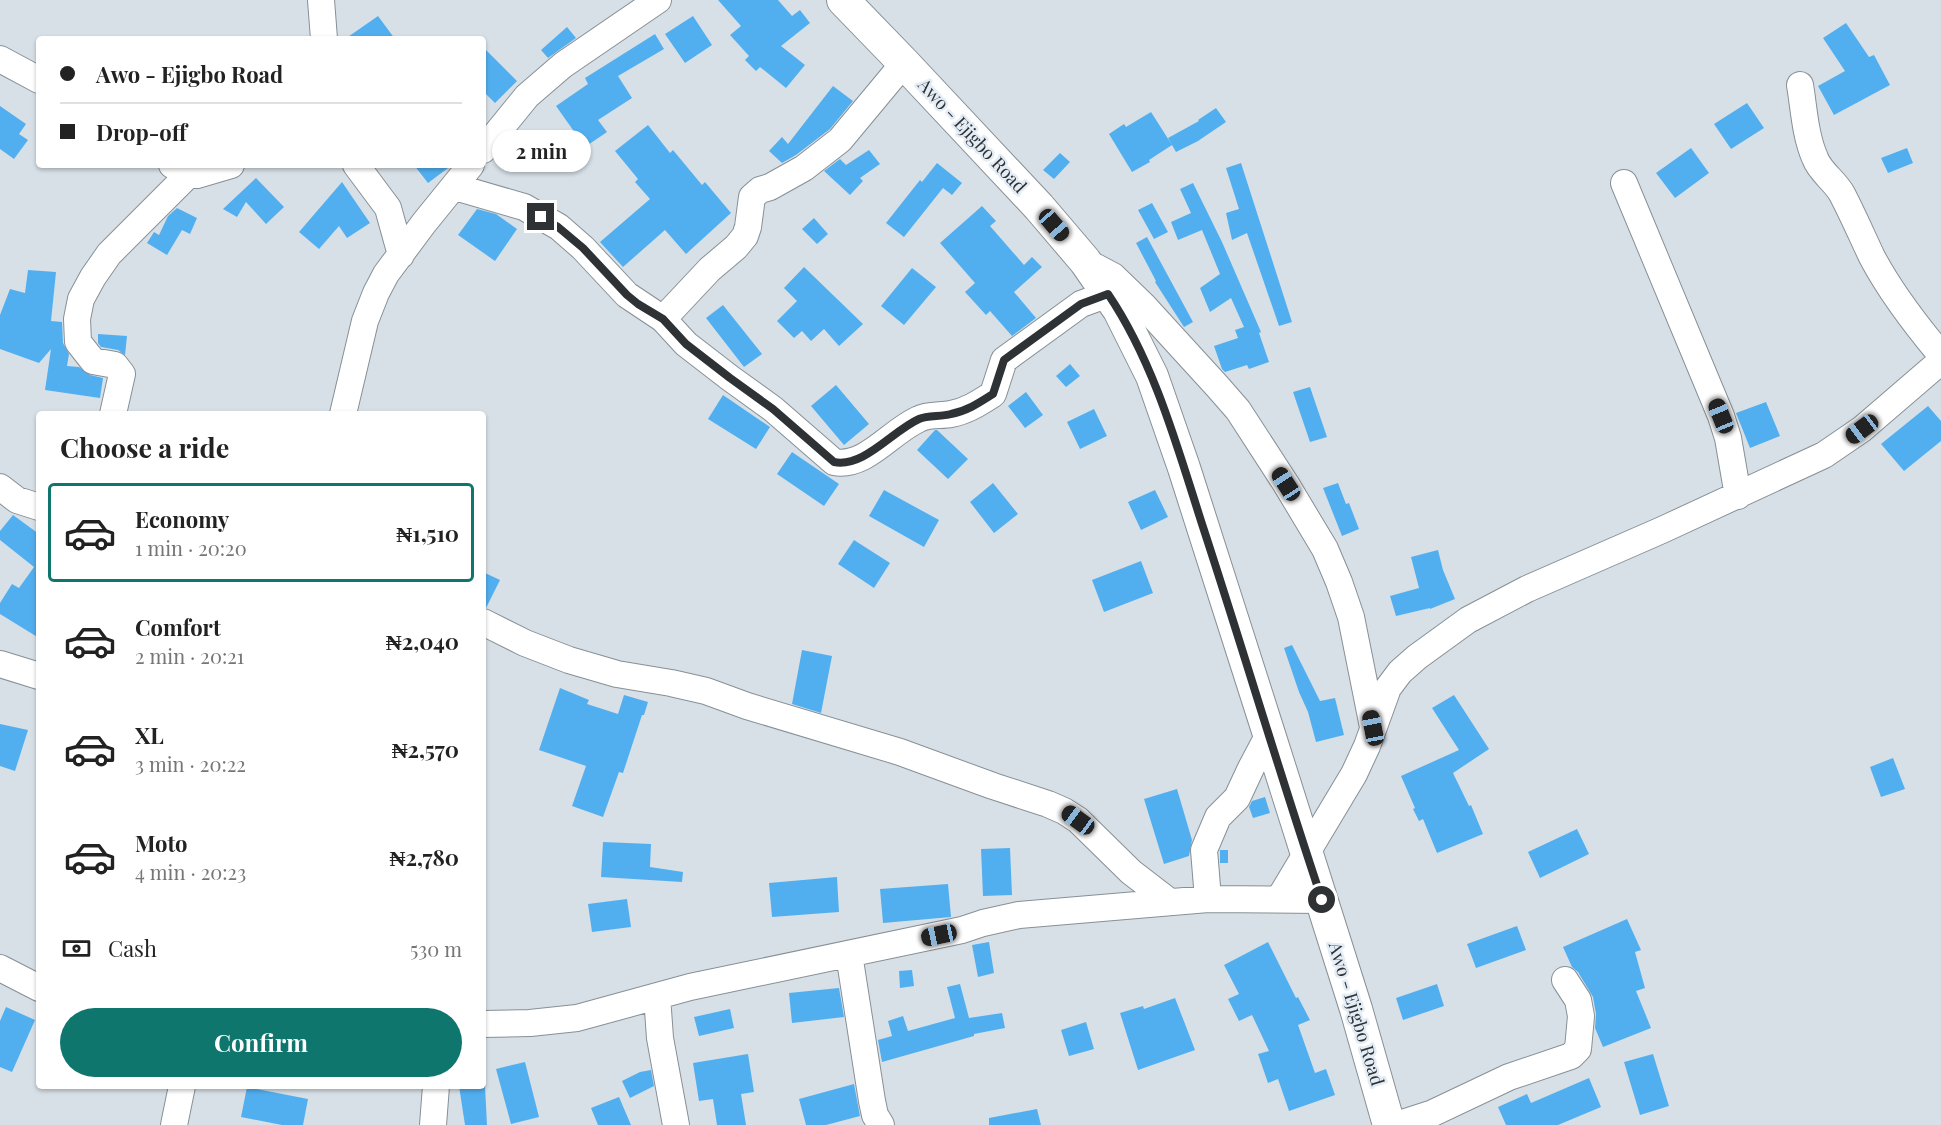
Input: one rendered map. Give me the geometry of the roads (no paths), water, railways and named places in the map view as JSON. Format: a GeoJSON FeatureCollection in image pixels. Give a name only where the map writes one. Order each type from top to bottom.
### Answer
{"type":"FeatureCollection","features":[{"type":"Feature","properties":{"kind":"main road","name":"Awo - Ejigbo Road"},"geometry":{"type":"LineString","coordinates":[[843,0],[1039,207],[1085,261],[1119,310],[1152,376],[1184,468],[1322,900],[1389,1125]]}},
{"type":"Feature","properties":{"kind":"street"},"geometry":{"type":"LineString","coordinates":[[321,0],[324,36]]}},
{"type":"Feature","properties":{"kind":"street"},"geometry":{"type":"LineString","coordinates":[[486,146],[527,96],[563,65],[658,0]]}},
{"type":"Feature","properties":{"kind":"street"},"geometry":{"type":"LineString","coordinates":[[0,59],[36,78]]}},
{"type":"Feature","properties":{"kind":"street"},"geometry":{"type":"LineString","coordinates":[[663,319],[702,277],[736,248],[745,236],[752,197],[760,190],[804,168],[840,140],[904,63]]}},
{"type":"Feature","properties":{"kind":"street"},"geometry":{"type":"LineString","coordinates":[[1800,85],[1808,133],[1815,158],[1843,195],[1892,290],[1912,320],[1941,355]]}},
{"type":"Feature","properties":{"kind":"street"},"geometry":{"type":"LineString","coordinates":[[114,411],[122,374],[115,365],[93,361],[78,342],[77,319],[81,299],[109,254],[180,170],[211,172],[222,168]]}},
{"type":"Feature","properties":{"kind":"street"},"geometry":{"type":"LineString","coordinates":[[358,168],[388,208],[400,255]]}},
{"type":"Feature","properties":{"kind":"street"},"geometry":{"type":"LineString","coordinates":[[344,411],[365,321],[376,293],[400,255],[469,168]]}},
{"type":"Feature","properties":{"kind":"street"},"geometry":{"type":"LineString","coordinates":[[1624,183],[1721,416],[1728,438],[1738,496]]}},
{"type":"Feature","properties":{"kind":"street"},"geometry":{"type":"LineString","coordinates":[[455,187],[524,207],[558,227],[583,248],[627,295],[663,319],[695,351],[773,409],[834,462],[843,463],[859,459],[900,429],[921,417],[951,414],[970,409],[993,394],[1004,360],[1081,304],[1108,294]]}},
{"type":"Feature","properties":{"kind":"street"},"geometry":{"type":"LineString","coordinates":[[388,208],[424,223]]}},
{"type":"Feature","properties":{"kind":"street"},"geometry":{"type":"LineString","coordinates":[[1085,261],[1113,276],[1217,386],[1238,410],[1286,484],[1325,549],[1339,582],[1351,617],[1373,728]]}},
{"type":"Feature","properties":{"kind":"street"},"geometry":{"type":"LineString","coordinates":[[1279,899],[1354,774],[1388,688],[1400,672],[1417,657],[1468,620],[1527,590],[1824,455],[1845,441],[1941,361]]}},
{"type":"Feature","properties":{"kind":"street"},"geometry":{"type":"LineString","coordinates":[[0,487],[18,500],[36,506]]}},
{"type":"Feature","properties":{"kind":"street"},"geometry":{"type":"LineString","coordinates":[[486,624],[525,643],[569,660],[617,674],[706,691],[747,706],[900,752],[1048,804],[1078,820],[1131,872],[1170,902]]}},
{"type":"Feature","properties":{"kind":"street"},"geometry":{"type":"LineString","coordinates":[[0,664],[36,675]]}},
{"type":"Feature","properties":{"kind":"street"},"geometry":{"type":"LineString","coordinates":[[1208,899],[1204,850],[1218,817],[1237,798],[1269,734]]}},
{"type":"Feature","properties":{"kind":"street"},"geometry":{"type":"LineString","coordinates":[[486,1024],[530,1023],[577,1018],[690,987],[962,930],[1019,915],[1208,899],[1322,900]]}},
{"type":"Feature","properties":{"kind":"street"},"geometry":{"type":"LineString","coordinates":[[849,954],[872,1101],[875,1115],[881,1125]]}},
{"type":"Feature","properties":{"kind":"street"},"geometry":{"type":"LineString","coordinates":[[0,968],[36,986]]}},
{"type":"Feature","properties":{"kind":"street"},"geometry":{"type":"LineString","coordinates":[[1396,1125],[1433,1113],[1509,1077],[1571,1056],[1578,1049],[1581,1016],[1578,1000],[1565,980]]}},
{"type":"Feature","properties":{"kind":"street"},"geometry":{"type":"LineString","coordinates":[[657,996],[660,1038],[676,1125]]}},
{"type":"Feature","properties":{"kind":"street"},"geometry":{"type":"LineString","coordinates":[[174,1125],[181,1089]]}},
{"type":"Feature","properties":{"kind":"street"},"geometry":{"type":"LineString","coordinates":[[433,1125],[436,1089]]}}]}
